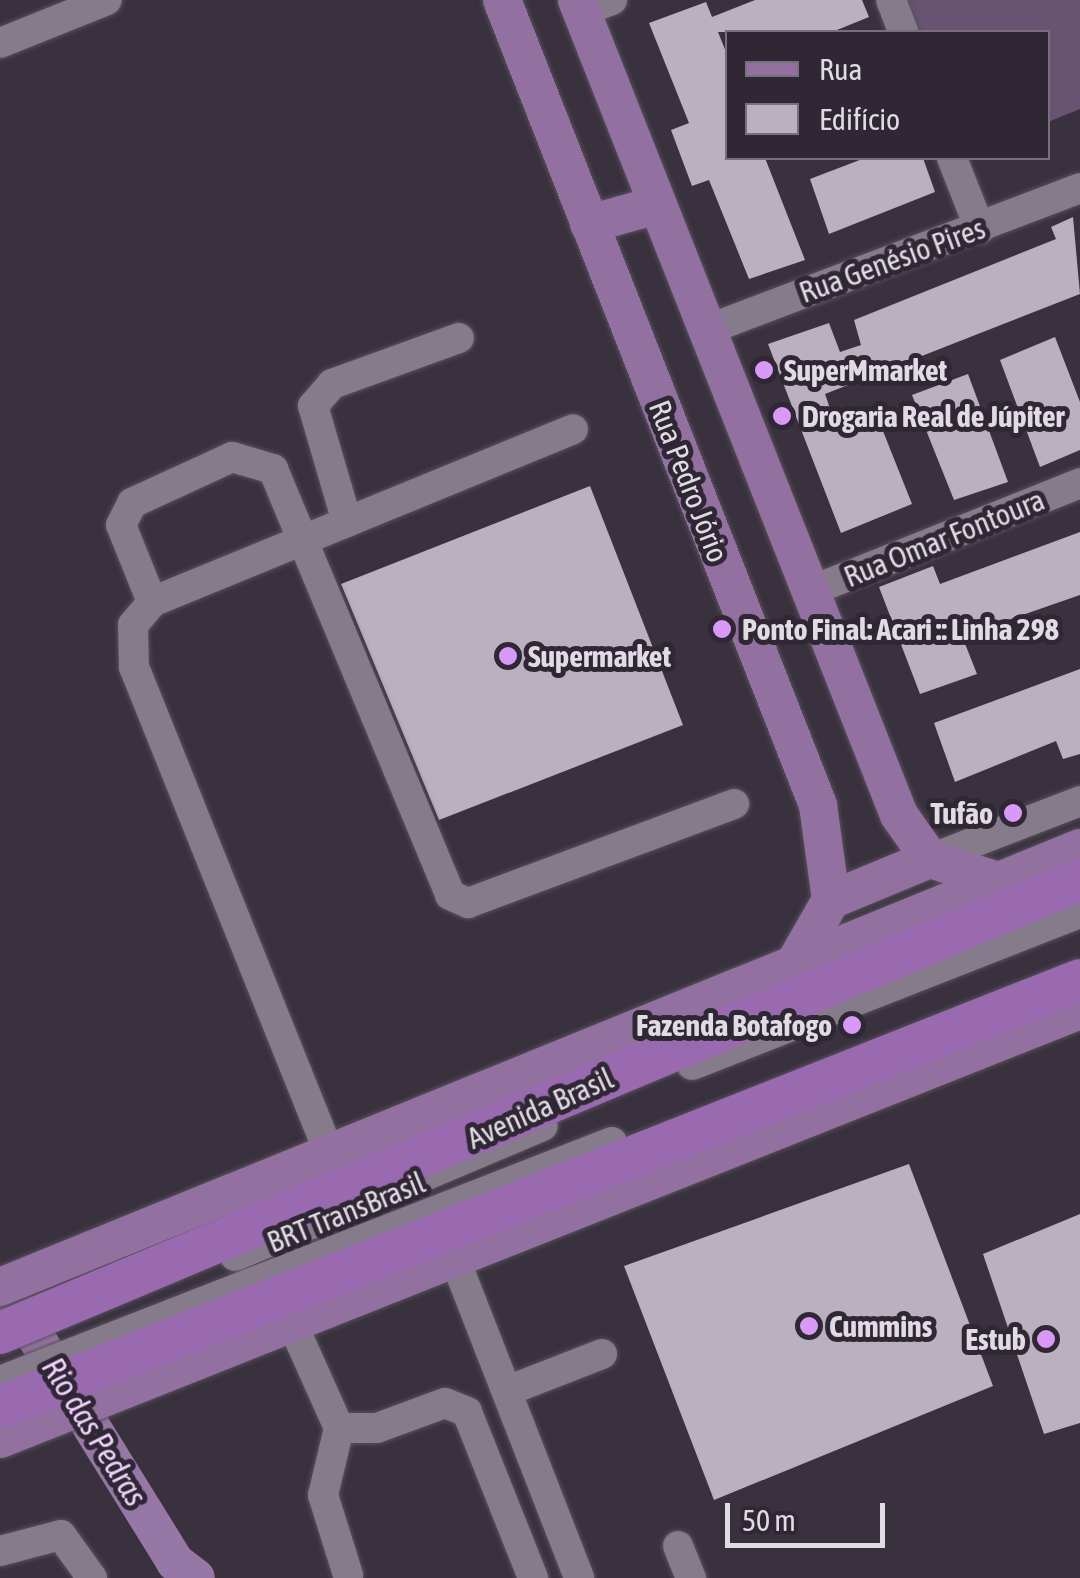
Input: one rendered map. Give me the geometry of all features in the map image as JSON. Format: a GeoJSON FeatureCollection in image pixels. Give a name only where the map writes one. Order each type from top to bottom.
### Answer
{"type":"FeatureCollection","features":[{"type":"Feature","properties":{"kind":"highway","name":"Avenida Brasil"},"geometry":{"type":"LineString","coordinates":[[3,1427],[100,1342],[1080,880]]}},
{"type":"Feature","properties":{"kind":"highway","name":"Avenida Brasil"},"geometry":{"type":"LineString","coordinates":[[0,1333],[100,1342],[1080,980]]}},
{"type":"Feature","properties":{"kind":"main road","name":"Rua Pedro Jório"},"geometry":{"type":"LineString","coordinates":[[502,0],[818,805],[831,900]]}},
{"type":"Feature","properties":{"kind":"main road"},"geometry":{"type":"LineString","coordinates":[[590,4],[656,204],[704,331],[899,816],[930,859],[998,881]]}},
{"type":"Feature","properties":{"kind":"main road"},"geometry":{"type":"LineString","coordinates":[[589,224],[656,204]]}},
{"type":"Feature","properties":{"kind":"main road","name":"Avenida Brasil"},"geometry":{"type":"LineString","coordinates":[[0,1287],[1080,848]]}},
{"type":"Feature","properties":{"kind":"main road"},"geometry":{"type":"LineString","coordinates":[[796,961],[831,900],[930,859]]}},
{"type":"Feature","properties":{"kind":"main road","name":"Avenida Brasil"},"geometry":{"type":"LineString","coordinates":[[100,1342],[292,1322],[456,1262],[1080,1010]]}},
{"type":"Feature","properties":{"kind":"street"},"geometry":{"type":"LineString","coordinates":[[0,43],[107,0]]}},
{"type":"Feature","properties":{"kind":"street"},"geometry":{"type":"LineString","coordinates":[[891,0],[902,30]]}},
{"type":"Feature","properties":{"kind":"street"},"geometry":{"type":"LineString","coordinates":[[953,160],[980,229]]}},
{"type":"Feature","properties":{"kind":"street","name":"Rua Genésio Pires"},"geometry":{"type":"LineString","coordinates":[[704,331],[1080,188]]}},
{"type":"Feature","properties":{"kind":"street"},"geometry":{"type":"LineString","coordinates":[[347,522],[312,406],[332,384],[459,338]]}},
{"type":"Feature","properties":{"kind":"street"},"geometry":{"type":"LineString","coordinates":[[330,1154],[134,667],[133,625],[152,602],[573,429]]}},
{"type":"Feature","properties":{"kind":"street"},"geometry":{"type":"LineString","coordinates":[[152,602],[121,525],[151,490],[252,457],[273,469],[450,894],[486,902],[734,804]]}},
{"type":"Feature","properties":{"kind":"street","name":"Rua Omar Fontoura"},"geometry":{"type":"LineString","coordinates":[[808,592],[1080,483]]}},
{"type":"Feature","properties":{"kind":"street"},"geometry":{"type":"LineString","coordinates":[[930,859],[1080,800]]}},
{"type":"Feature","properties":{"kind":"street","name":"BRT TransBrasil"},"geometry":{"type":"LineString","coordinates":[[0,1349],[100,1342],[1080,913]]}},
{"type":"Feature","properties":{"kind":"street","name":"BRT TransBrasil"},"geometry":{"type":"LineString","coordinates":[[0,1381],[1080,958]]}},
{"type":"Feature","properties":{"kind":"street"},"geometry":{"type":"LineString","coordinates":[[456,1262],[578,1578]]}},
{"type":"Feature","properties":{"kind":"street"},"geometry":{"type":"LineString","coordinates":[[292,1322],[338,1428],[323,1495],[348,1575]]}},
{"type":"Feature","properties":{"kind":"street"},"geometry":{"type":"LineString","coordinates":[[507,1391],[602,1354]]}},
{"type":"Feature","properties":{"kind":"street"},"geometry":{"type":"LineString","coordinates":[[338,1428],[378,1428],[445,1403],[467,1412],[533,1578]]}},
{"type":"Feature","properties":{"kind":"street"},"geometry":{"type":"LineString","coordinates":[[0,1551],[61,1535],[92,1578]]}},
{"type":"Feature","properties":{"kind":"street"},"geometry":{"type":"LineString","coordinates":[[678,1546],[691,1578]]}},
{"type":"Feature","properties":{"kind":"shaded area"},"geometry":{"type":"Polygon","coordinates":[[[898,0],[1080,0],[1080,109],[1050,121],[1050,30],[910,30],[898,0]]]}},
{"type":"Feature","properties":{"kind":"building"},"geometry":{"type":"Polygon","coordinates":[[[755,0],[862,0],[869,17],[837,30],[718,32],[725,50],[725,160],[766,160],[805,260],[749,279],[709,180],[692,186],[671,130],[689,123],[649,23],[706,2],[712,17],[755,0]]]}},
{"type":"Feature","properties":{"kind":"building"},"geometry":{"type":"Polygon","coordinates":[[[860,160],[924,160],[935,192],[829,234],[810,179],[860,160]]]}},
{"type":"Feature","properties":{"kind":"building"},"geometry":{"type":"Polygon","coordinates":[[[1073,217],[1080,294],[825,394],[834,420],[873,406],[912,504],[841,533],[768,344],[829,323],[840,352],[861,345],[854,320],[1056,239],[1051,227],[1073,217]]]}},
{"type":"Feature","properties":{"kind":"building"},"geometry":{"type":"Polygon","coordinates":[[[1055,337],[1080,402],[1080,450],[1040,467],[1000,360],[1055,337]]]}},
{"type":"Feature","properties":{"kind":"building"},"geometry":{"type":"Polygon","coordinates":[[[968,374],[1008,482],[954,500],[912,395],[968,374]]]}},
{"type":"Feature","properties":{"kind":"building","name":"Supermarket"},"geometry":{"type":"Polygon","coordinates":[[[590,486],[683,725],[439,820],[341,584],[590,486]]]}},
{"type":"Feature","properties":{"kind":"building"},"geometry":{"type":"Polygon","coordinates":[[[1080,532],[1080,595],[962,636],[977,674],[920,694],[879,587],[933,566],[940,584],[1080,532]]]}},
{"type":"Feature","properties":{"kind":"building"},"geometry":{"type":"Polygon","coordinates":[[[1080,669],[1080,754],[1063,759],[1056,741],[955,782],[934,723],[1080,669]]]}},
{"type":"Feature","properties":{"kind":"building","name":"Cummins"},"geometry":{"type":"Polygon","coordinates":[[[909,1164],[993,1386],[714,1500],[624,1266],[909,1164]]]}},
{"type":"Feature","properties":{"kind":"building","name":"Estub"},"geometry":{"type":"Polygon","coordinates":[[[1080,1214],[1080,1423],[1044,1434],[983,1254],[1080,1214]]]}},
{"type":"Feature","properties":{"kind":"waterway","name":"Rio das Pedras"},"geometry":{"type":"LineString","coordinates":[[11,1297],[175,1562],[196,1578]]}},
{"type":"Feature","properties":{"kind":"place","name":"SuperMmarket"},"geometry":{"type":"Point","coordinates":[764,370]}},
{"type":"Feature","properties":{"kind":"place","name":"Drogaria Real de Júpiter"},"geometry":{"type":"Point","coordinates":[782,416]}},
{"type":"Feature","properties":{"kind":"place","name":"Ponto Final: Acari :: Linha 298"},"geometry":{"type":"Point","coordinates":[722,629]}},
{"type":"Feature","properties":{"kind":"place","name":"Supermarket"},"geometry":{"type":"Point","coordinates":[508,656]}},
{"type":"Feature","properties":{"kind":"place","name":"Tufão"},"geometry":{"type":"Point","coordinates":[1013,813]}},
{"type":"Feature","properties":{"kind":"place","name":"Fazenda Botafogo"},"geometry":{"type":"Point","coordinates":[852,1025]}},
{"type":"Feature","properties":{"kind":"place","name":"Cummins"},"geometry":{"type":"Point","coordinates":[809,1326]}},
{"type":"Feature","properties":{"kind":"place","name":"Estub"},"geometry":{"type":"Point","coordinates":[1046,1339]}}]}
